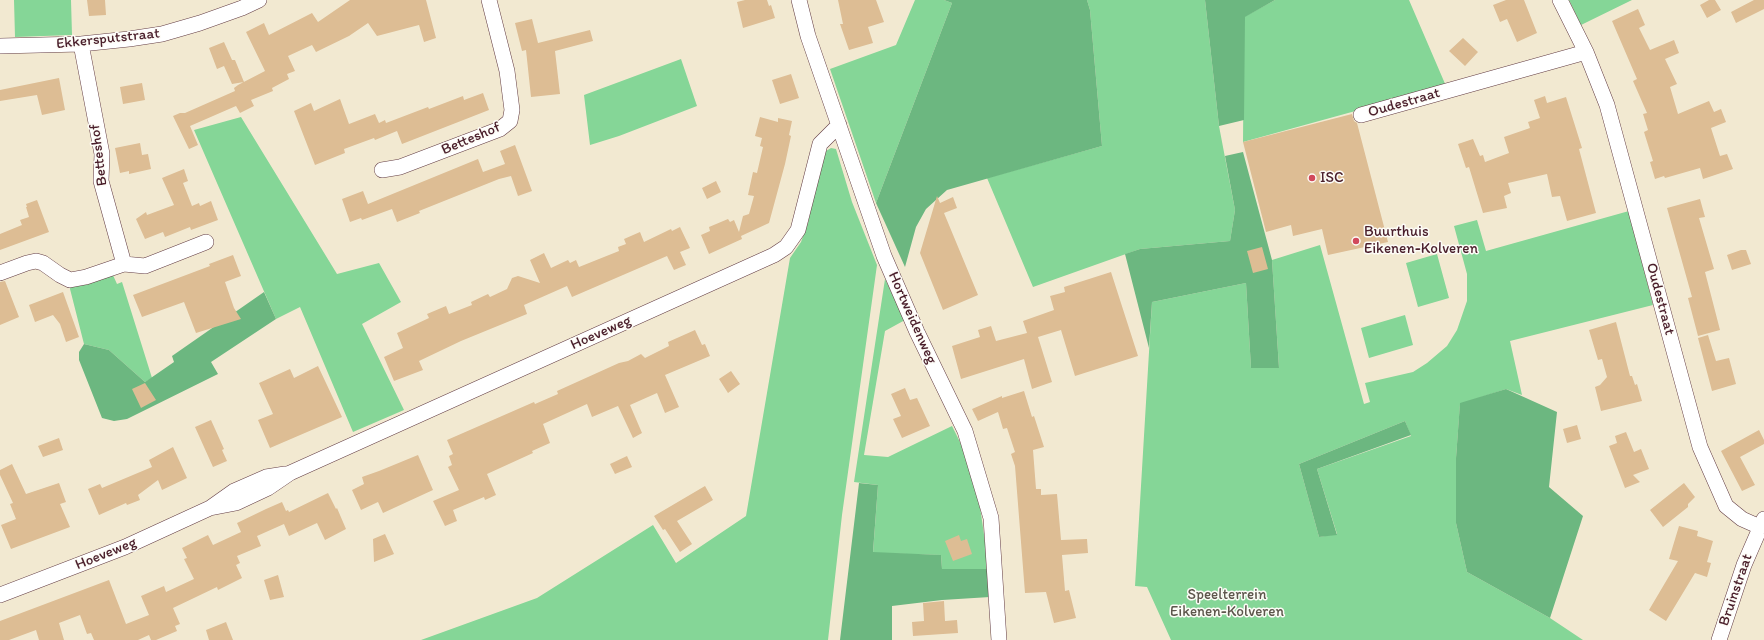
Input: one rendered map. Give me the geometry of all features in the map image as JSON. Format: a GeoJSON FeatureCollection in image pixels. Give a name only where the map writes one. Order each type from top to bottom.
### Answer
{"type":"FeatureCollection","features":[{"type":"Feature","properties":{"kind":"street","name":"Ekkersputstraat"},"geometry":{"type":"LineString","coordinates":[[0,46],[81,44],[162,34],[200,24],[259,0]]}},
{"type":"Feature","properties":{"kind":"street","name":"Betteshof"},"geometry":{"type":"LineString","coordinates":[[382,170],[400,167],[500,129],[510,122],[512,110],[507,71],[489,0]]}},
{"type":"Feature","properties":{"kind":"street","name":"Hortweidenweg"},"geometry":{"type":"LineString","coordinates":[[799,0],[808,36],[884,256],[917,332],[965,431],[992,518],[999,640]]}},
{"type":"Feature","properties":{"kind":"street","name":"Oudestraat"},"geometry":{"type":"LineString","coordinates":[[1560,0],[1586,52],[1607,105],[1700,446],[1726,506],[1742,519],[1762,523]]}},
{"type":"Feature","properties":{"kind":"street","name":"Betteshof"},"geometry":{"type":"LineString","coordinates":[[81,44],[102,154],[101,181],[124,264]]}},
{"type":"Feature","properties":{"kind":"street","name":"Oudestraat"},"geometry":{"type":"LineString","coordinates":[[1361,115],[1586,52]]}},
{"type":"Feature","properties":{"kind":"street","name":"Hoeveweg"},"geometry":{"type":"LineString","coordinates":[[0,595],[125,547],[210,508],[234,491],[266,477],[290,473],[774,255],[786,247],[798,230],[820,144],[839,125]]}},
{"type":"Feature","properties":{"kind":"street"},"geometry":{"type":"LineString","coordinates":[[0,273],[27,263],[36,262],[43,263],[70,280],[86,277],[124,264],[145,266],[206,242]]}},
{"type":"Feature","properties":{"kind":"street","name":"Bruinstraat"},"geometry":{"type":"LineString","coordinates":[[1719,640],[1744,565],[1762,523]]}},
{"type":"Feature","properties":{"kind":"green space"},"geometry":{"type":"Polygon","coordinates":[[[14,0],[71,0],[72,35],[15,37],[14,0]]]}},
{"type":"Feature","properties":{"kind":"green space"},"geometry":{"type":"Polygon","coordinates":[[[915,0],[944,0],[952,3],[876,203],[830,69],[896,45],[915,0]]]}},
{"type":"Feature","properties":{"kind":"green space"},"geometry":{"type":"Polygon","coordinates":[[[944,0],[1087,0],[1090,10],[1102,146],[947,190],[926,209],[916,227],[905,267],[876,203],[952,3],[944,0]]]}},
{"type":"Feature","properties":{"kind":"green space"},"geometry":{"type":"Polygon","coordinates":[[[1087,0],[1205,0],[1219,126],[1235,210],[1230,241],[1140,249],[1033,287],[987,178],[1102,146],[1090,10],[1087,0]]]}},
{"type":"Feature","properties":{"kind":"green space"},"geometry":{"type":"Polygon","coordinates":[[[1205,0],[1275,0],[1245,17],[1244,120],[1219,126],[1205,0]]]}},
{"type":"Feature","properties":{"kind":"green space"},"geometry":{"type":"Polygon","coordinates":[[[1275,0],[1409,0],[1446,86],[1243,142],[1244,17],[1275,0]]]}},
{"type":"Feature","properties":{"kind":"green space"},"geometry":{"type":"Polygon","coordinates":[[[1569,0],[1632,0],[1581,25],[1569,0]]]}},
{"type":"Feature","properties":{"kind":"green space"},"geometry":{"type":"Polygon","coordinates":[[[681,59],[697,106],[619,136],[590,145],[584,95],[681,59]]]}},
{"type":"Feature","properties":{"kind":"green space"},"geometry":{"type":"Polygon","coordinates":[[[241,117],[337,274],[379,263],[401,302],[362,324],[404,410],[353,432],[300,307],[276,319],[194,130],[241,117]]]}},
{"type":"Feature","properties":{"kind":"green space"},"geometry":{"type":"Polygon","coordinates":[[[831,148],[836,149],[852,202],[877,265],[842,515],[828,640],[421,640],[537,598],[653,525],[676,563],[746,516],[790,258],[801,242],[808,223],[820,163],[826,151],[831,148]]]}},
{"type":"Feature","properties":{"kind":"green space"},"geometry":{"type":"Polygon","coordinates":[[[1243,152],[1272,260],[1279,368],[1251,368],[1246,283],[1152,302],[1149,348],[1125,254],[1140,249],[1230,241],[1235,210],[1225,156],[1243,152]]]}},
{"type":"Feature","properties":{"kind":"green space","name":"Speelterrein Eikenen-Kolveren"},"geometry":{"type":"Polygon","coordinates":[[[1629,211],[1653,305],[1510,341],[1522,395],[1506,389],[1460,404],[1456,458],[1456,523],[1467,572],[1550,618],[1583,640],[1171,640],[1147,587],[1135,586],[1152,302],[1246,283],[1251,368],[1279,368],[1272,260],[1320,245],[1364,404],[1370,402],[1365,383],[1413,372],[1427,363],[1447,346],[1457,330],[1467,301],[1467,274],[1454,226],[1477,220],[1486,251],[1629,211]],[[1405,421],[1299,464],[1319,537],[1337,534],[1317,469],[1411,436],[1405,421]]]}},
{"type":"Feature","properties":{"kind":"green space"},"geometry":{"type":"Polygon","coordinates":[[[1437,254],[1449,298],[1418,307],[1406,263],[1437,254]]]}},
{"type":"Feature","properties":{"kind":"green space"},"geometry":{"type":"Polygon","coordinates":[[[112,273],[117,284],[122,282],[152,378],[145,382],[109,350],[84,344],[69,285],[112,273]]]}},
{"type":"Feature","properties":{"kind":"green space"},"geometry":{"type":"Polygon","coordinates":[[[885,279],[905,320],[885,331],[864,455],[888,457],[952,426],[967,456],[977,486],[989,569],[942,569],[941,555],[873,553],[878,485],[854,482],[885,279]]]}},
{"type":"Feature","properties":{"kind":"green space"},"geometry":{"type":"Polygon","coordinates":[[[264,292],[276,319],[211,362],[218,374],[127,419],[114,421],[102,418],[79,360],[79,352],[84,344],[109,350],[145,382],[174,362],[172,356],[264,292]]]}},
{"type":"Feature","properties":{"kind":"green space"},"geometry":{"type":"Polygon","coordinates":[[[1405,315],[1413,345],[1369,358],[1361,328],[1405,315]]]}},
{"type":"Feature","properties":{"kind":"green space"},"geometry":{"type":"Polygon","coordinates":[[[1506,389],[1557,412],[1549,487],[1583,516],[1550,618],[1467,572],[1456,523],[1456,458],[1460,403],[1506,389]]]}},
{"type":"Feature","properties":{"kind":"green space"},"geometry":{"type":"Polygon","coordinates":[[[1405,421],[1411,435],[1317,469],[1337,535],[1319,537],[1299,464],[1405,421]]]}},
{"type":"Feature","properties":{"kind":"green space"},"geometry":{"type":"Polygon","coordinates":[[[859,483],[878,485],[873,552],[941,555],[942,569],[989,569],[990,597],[942,600],[892,606],[892,640],[840,640],[859,483]]]}},
{"type":"Feature","properties":{"kind":"building"},"geometry":{"type":"Polygon","coordinates":[[[87,0],[105,0],[106,15],[89,16],[87,0]]]}},
{"type":"Feature","properties":{"kind":"building"},"geometry":{"type":"Polygon","coordinates":[[[350,0],[426,0],[436,38],[424,42],[419,25],[377,36],[368,23],[349,36],[316,52],[312,45],[288,56],[295,71],[287,74],[289,79],[272,88],[273,91],[251,100],[254,106],[240,113],[236,106],[190,126],[198,145],[189,149],[173,116],[180,113],[185,113],[235,91],[234,88],[238,85],[265,71],[246,32],[264,23],[269,35],[312,13],[318,22],[350,0]]]}},
{"type":"Feature","properties":{"kind":"building"},"geometry":{"type":"Polygon","coordinates":[[[745,0],[767,0],[769,6],[771,5],[775,18],[743,28],[737,2],[745,0]]]}},
{"type":"Feature","properties":{"kind":"building"},"geometry":{"type":"Polygon","coordinates":[[[838,0],[876,0],[884,22],[868,27],[873,43],[849,50],[840,24],[843,24],[838,0]]]}},
{"type":"Feature","properties":{"kind":"building"},"geometry":{"type":"Polygon","coordinates":[[[1506,0],[1524,0],[1537,33],[1517,42],[1507,19],[1500,22],[1493,5],[1506,0]]]}},
{"type":"Feature","properties":{"kind":"building"},"geometry":{"type":"Polygon","coordinates":[[[1709,0],[1715,0],[1721,10],[1707,18],[1700,5],[1709,0]]]}},
{"type":"Feature","properties":{"kind":"building"},"geometry":{"type":"Polygon","coordinates":[[[1754,0],[1764,0],[1764,9],[1736,23],[1731,12],[1754,0]]]}},
{"type":"Feature","properties":{"kind":"building"},"geometry":{"type":"Polygon","coordinates":[[[1638,9],[1645,25],[1639,28],[1650,50],[1674,40],[1679,53],[1665,59],[1677,84],[1670,87],[1678,114],[1709,101],[1714,112],[1721,109],[1726,122],[1711,128],[1720,156],[1727,154],[1733,169],[1703,179],[1700,168],[1665,178],[1664,176],[1655,179],[1650,162],[1653,161],[1644,132],[1648,130],[1643,114],[1647,113],[1633,81],[1637,79],[1612,21],[1638,9]]]}},
{"type":"Feature","properties":{"kind":"building"},"geometry":{"type":"Polygon","coordinates":[[[532,19],[538,43],[590,30],[593,41],[555,51],[560,94],[531,97],[526,50],[522,51],[515,23],[532,19]]]}},
{"type":"Feature","properties":{"kind":"building"},"geometry":{"type":"Polygon","coordinates":[[[1463,38],[1478,52],[1465,66],[1449,51],[1463,38]]]}},
{"type":"Feature","properties":{"kind":"building"},"geometry":{"type":"Polygon","coordinates":[[[224,42],[232,60],[235,60],[244,82],[232,84],[224,66],[217,69],[209,48],[224,42]]]}},
{"type":"Feature","properties":{"kind":"building"},"geometry":{"type":"Polygon","coordinates":[[[791,74],[799,98],[780,104],[772,80],[791,74]]]}},
{"type":"Feature","properties":{"kind":"building"},"geometry":{"type":"Polygon","coordinates":[[[59,78],[65,110],[42,115],[37,95],[0,101],[0,90],[59,78]]]}},
{"type":"Feature","properties":{"kind":"building"},"geometry":{"type":"Polygon","coordinates":[[[142,83],[145,100],[123,104],[120,87],[142,83]]]}},
{"type":"Feature","properties":{"kind":"building"},"geometry":{"type":"Polygon","coordinates":[[[483,93],[489,110],[402,144],[397,131],[375,140],[374,138],[344,149],[345,153],[315,165],[294,111],[311,103],[314,111],[340,99],[349,124],[375,114],[379,123],[385,120],[386,123],[428,107],[429,109],[463,96],[464,100],[483,93]]]}},
{"type":"Feature","properties":{"kind":"building"},"geometry":{"type":"Polygon","coordinates":[[[1545,96],[1547,103],[1566,97],[1582,148],[1579,149],[1596,213],[1567,221],[1560,196],[1552,197],[1547,174],[1508,183],[1511,193],[1504,196],[1507,208],[1483,213],[1469,167],[1466,168],[1458,144],[1473,139],[1480,156],[1483,155],[1485,162],[1509,153],[1504,137],[1530,128],[1528,122],[1540,118],[1534,100],[1545,96]]]}},
{"type":"Feature","properties":{"kind":"building","name":"ISC"},"geometry":{"type":"Polygon","coordinates":[[[1352,114],[1354,121],[1357,123],[1388,242],[1328,255],[1322,229],[1293,236],[1291,225],[1266,232],[1243,142],[1352,114]]]}},
{"type":"Feature","properties":{"kind":"building"},"geometry":{"type":"Polygon","coordinates":[[[760,117],[778,122],[778,118],[792,121],[789,135],[791,136],[785,164],[769,223],[741,236],[742,239],[709,254],[701,235],[710,231],[709,227],[728,219],[730,222],[734,220],[739,232],[743,216],[749,214],[754,196],[748,195],[753,172],[757,173],[763,147],[760,146],[762,138],[755,136],[760,117]]]}},
{"type":"Feature","properties":{"kind":"building"},"geometry":{"type":"Polygon","coordinates":[[[140,143],[142,155],[148,154],[151,169],[129,174],[129,171],[120,173],[115,148],[140,143]]]}},
{"type":"Feature","properties":{"kind":"building"},"geometry":{"type":"Polygon","coordinates":[[[515,145],[532,191],[518,196],[511,176],[499,179],[419,211],[420,213],[397,222],[392,209],[362,220],[361,218],[350,222],[342,199],[363,191],[368,204],[478,159],[483,172],[505,164],[500,151],[515,145]]]}},
{"type":"Feature","properties":{"kind":"building"},"geometry":{"type":"Polygon","coordinates":[[[184,169],[188,181],[183,183],[192,206],[199,203],[200,206],[211,201],[218,220],[191,230],[190,227],[165,237],[163,232],[145,239],[136,219],[146,212],[147,215],[174,205],[162,178],[184,169]]]}},
{"type":"Feature","properties":{"kind":"building"},"geometry":{"type":"Polygon","coordinates":[[[716,181],[721,192],[707,199],[702,188],[716,181]]]}},
{"type":"Feature","properties":{"kind":"building"},"geometry":{"type":"Polygon","coordinates":[[[937,196],[940,203],[953,197],[957,208],[944,213],[978,295],[943,310],[920,253],[937,196]]]}},
{"type":"Feature","properties":{"kind":"building"},"geometry":{"type":"Polygon","coordinates":[[[1700,199],[1705,217],[1699,218],[1714,269],[1705,272],[1720,330],[1698,336],[1688,298],[1692,297],[1667,208],[1700,199]]]}},
{"type":"Feature","properties":{"kind":"building"},"geometry":{"type":"Polygon","coordinates":[[[37,200],[49,232],[0,250],[0,234],[22,225],[20,220],[29,217],[26,204],[37,200]]]}},
{"type":"Feature","properties":{"kind":"building"},"geometry":{"type":"Polygon","coordinates":[[[680,227],[690,248],[680,252],[686,265],[674,270],[667,256],[572,297],[567,286],[524,305],[527,314],[461,341],[419,361],[423,370],[394,381],[384,357],[403,348],[397,333],[429,318],[427,314],[446,306],[449,314],[472,305],[471,302],[488,294],[490,297],[507,289],[512,278],[518,276],[540,283],[530,260],[544,253],[551,268],[568,260],[570,263],[576,260],[579,267],[619,251],[618,247],[626,244],[624,239],[640,232],[644,242],[671,229],[672,231],[680,227]]]}},
{"type":"Feature","properties":{"kind":"building"},"geometry":{"type":"Polygon","coordinates":[[[1262,247],[1268,269],[1253,273],[1247,251],[1262,247]]]}},
{"type":"Feature","properties":{"kind":"building"},"geometry":{"type":"Polygon","coordinates":[[[1741,250],[1746,250],[1751,264],[1732,270],[1727,255],[1741,250]]]}},
{"type":"Feature","properties":{"kind":"building"},"geometry":{"type":"Polygon","coordinates":[[[233,255],[241,276],[225,282],[234,308],[241,319],[196,333],[184,302],[142,317],[133,295],[210,266],[209,264],[233,255]]]}},
{"type":"Feature","properties":{"kind":"building"},"geometry":{"type":"Polygon","coordinates":[[[1111,272],[1138,356],[1075,376],[1061,330],[1038,337],[1052,382],[1032,389],[1024,359],[961,379],[952,346],[980,337],[978,330],[991,326],[996,341],[1027,333],[1023,321],[1054,310],[1050,296],[1065,292],[1064,287],[1111,272]]]}},
{"type":"Feature","properties":{"kind":"building"},"geometry":{"type":"Polygon","coordinates":[[[5,281],[19,317],[0,325],[0,282],[5,281]]]}},
{"type":"Feature","properties":{"kind":"building"},"geometry":{"type":"Polygon","coordinates":[[[63,292],[79,337],[66,342],[60,324],[53,315],[35,322],[29,305],[63,292]]]}},
{"type":"Feature","properties":{"kind":"building"},"geometry":{"type":"Polygon","coordinates":[[[1616,322],[1630,376],[1632,376],[1635,385],[1637,384],[1642,401],[1601,411],[1595,387],[1600,385],[1607,377],[1602,359],[1598,360],[1589,330],[1616,322]]]}},
{"type":"Feature","properties":{"kind":"building"},"geometry":{"type":"Polygon","coordinates":[[[695,330],[702,345],[705,344],[710,356],[665,375],[679,407],[665,413],[657,393],[630,405],[642,433],[633,438],[618,406],[592,417],[587,404],[543,424],[550,443],[532,451],[533,453],[487,474],[496,495],[485,500],[484,497],[453,510],[457,521],[445,526],[433,501],[459,490],[448,467],[452,465],[449,456],[453,454],[447,440],[534,402],[535,404],[558,394],[557,391],[619,363],[628,361],[641,354],[645,358],[669,346],[668,342],[695,330]]]}},
{"type":"Feature","properties":{"kind":"building"},"geometry":{"type":"Polygon","coordinates":[[[1708,335],[1716,361],[1729,358],[1736,384],[1712,391],[1698,338],[1708,335]]]}},
{"type":"Feature","properties":{"kind":"building"},"geometry":{"type":"Polygon","coordinates":[[[318,366],[342,417],[270,448],[258,420],[273,414],[259,383],[290,369],[294,378],[318,366]]]}},
{"type":"Feature","properties":{"kind":"building"},"geometry":{"type":"Polygon","coordinates":[[[731,371],[740,384],[728,393],[719,379],[731,371]]]}},
{"type":"Feature","properties":{"kind":"building"},"geometry":{"type":"Polygon","coordinates":[[[145,383],[156,400],[141,408],[132,389],[145,383]]]}},
{"type":"Feature","properties":{"kind":"building"},"geometry":{"type":"Polygon","coordinates":[[[905,388],[910,400],[917,398],[930,426],[902,438],[893,419],[901,416],[891,394],[905,388]]]}},
{"type":"Feature","properties":{"kind":"building"},"geometry":{"type":"Polygon","coordinates":[[[1024,391],[1032,417],[1034,416],[1044,447],[1033,450],[1036,489],[1041,489],[1041,495],[1057,494],[1061,540],[1087,539],[1088,553],[1062,555],[1065,591],[1069,590],[1076,618],[1054,623],[1046,592],[1025,593],[1015,466],[1011,454],[1015,452],[1007,428],[1003,429],[998,412],[978,421],[972,409],[1002,396],[1002,398],[1024,391]]]}},
{"type":"Feature","properties":{"kind":"building"},"geometry":{"type":"Polygon","coordinates":[[[211,420],[224,449],[222,450],[227,461],[213,467],[195,427],[211,420]]]}},
{"type":"Feature","properties":{"kind":"building"},"geometry":{"type":"Polygon","coordinates":[[[1577,425],[1581,439],[1567,443],[1563,429],[1577,425]]]}},
{"type":"Feature","properties":{"kind":"building"},"geometry":{"type":"Polygon","coordinates":[[[1759,430],[1764,440],[1764,444],[1740,457],[1755,485],[1742,491],[1721,451],[1759,430]]]}},
{"type":"Feature","properties":{"kind":"building"},"geometry":{"type":"Polygon","coordinates":[[[1626,432],[1634,452],[1641,449],[1649,469],[1633,475],[1640,482],[1625,488],[1609,446],[1617,443],[1615,436],[1626,432]]]}},
{"type":"Feature","properties":{"kind":"building"},"geometry":{"type":"Polygon","coordinates":[[[59,438],[63,450],[43,457],[38,446],[59,438]]]}},
{"type":"Feature","properties":{"kind":"building"},"geometry":{"type":"Polygon","coordinates":[[[173,447],[187,478],[162,490],[158,480],[138,495],[140,500],[127,505],[126,503],[99,515],[88,489],[100,484],[102,488],[152,467],[149,460],[173,447]]]}},
{"type":"Feature","properties":{"kind":"building"},"geometry":{"type":"Polygon","coordinates":[[[418,455],[433,490],[383,513],[378,502],[361,510],[352,490],[364,484],[362,477],[418,455]]]}},
{"type":"Feature","properties":{"kind":"building"},"geometry":{"type":"Polygon","coordinates":[[[627,456],[632,467],[615,474],[610,464],[627,456]]]}},
{"type":"Feature","properties":{"kind":"building"},"geometry":{"type":"Polygon","coordinates":[[[12,464],[26,494],[59,483],[66,502],[60,504],[70,527],[11,549],[1,525],[16,519],[10,504],[13,503],[0,475],[0,470],[12,464]]]}},
{"type":"Feature","properties":{"kind":"building"},"geometry":{"type":"Polygon","coordinates":[[[1684,483],[1695,497],[1688,504],[1688,507],[1663,527],[1650,510],[1684,483]]]}},
{"type":"Feature","properties":{"kind":"building"},"geometry":{"type":"Polygon","coordinates":[[[705,486],[713,500],[677,521],[692,544],[680,552],[665,529],[663,530],[654,516],[705,486]]]}},
{"type":"Feature","properties":{"kind":"building"},"geometry":{"type":"Polygon","coordinates":[[[328,493],[336,509],[337,508],[346,529],[325,540],[317,523],[289,536],[284,524],[257,536],[261,546],[237,556],[240,563],[236,565],[242,578],[218,590],[217,587],[173,608],[180,624],[175,626],[177,631],[156,640],[151,640],[149,635],[138,640],[94,640],[91,633],[87,634],[80,615],[59,623],[64,640],[39,640],[36,630],[9,640],[0,640],[0,621],[109,580],[126,624],[149,615],[141,596],[164,586],[166,592],[194,579],[184,559],[187,558],[182,548],[208,535],[213,545],[241,532],[237,523],[266,509],[282,502],[286,511],[288,510],[289,512],[328,493]]]}},
{"type":"Feature","properties":{"kind":"building"},"geometry":{"type":"Polygon","coordinates":[[[1679,526],[1698,531],[1697,536],[1713,541],[1707,562],[1711,563],[1707,577],[1695,573],[1666,621],[1649,610],[1678,561],[1669,559],[1679,526]]]}},
{"type":"Feature","properties":{"kind":"building"},"geometry":{"type":"Polygon","coordinates":[[[385,534],[394,554],[374,562],[373,539],[385,534]]]}},
{"type":"Feature","properties":{"kind":"building"},"geometry":{"type":"Polygon","coordinates":[[[959,535],[961,541],[967,539],[972,554],[953,561],[945,541],[959,535]]]}},
{"type":"Feature","properties":{"kind":"building"},"geometry":{"type":"Polygon","coordinates":[[[278,575],[284,597],[270,600],[264,580],[278,575]]]}},
{"type":"Feature","properties":{"kind":"building"},"geometry":{"type":"Polygon","coordinates":[[[944,601],[945,621],[957,620],[958,633],[913,636],[912,622],[924,621],[923,603],[944,601]]]}},
{"type":"Feature","properties":{"kind":"building"},"geometry":{"type":"Polygon","coordinates":[[[226,622],[233,640],[209,640],[206,630],[226,622]]]}},
{"type":"Feature","properties":{"kind":"place","name":"ISC"},"geometry":{"type":"Point","coordinates":[1312,178]}},
{"type":"Feature","properties":{"kind":"place","name":"Buurthuis Eikenen-Kolveren"},"geometry":{"type":"Point","coordinates":[1356,241]}}]}
